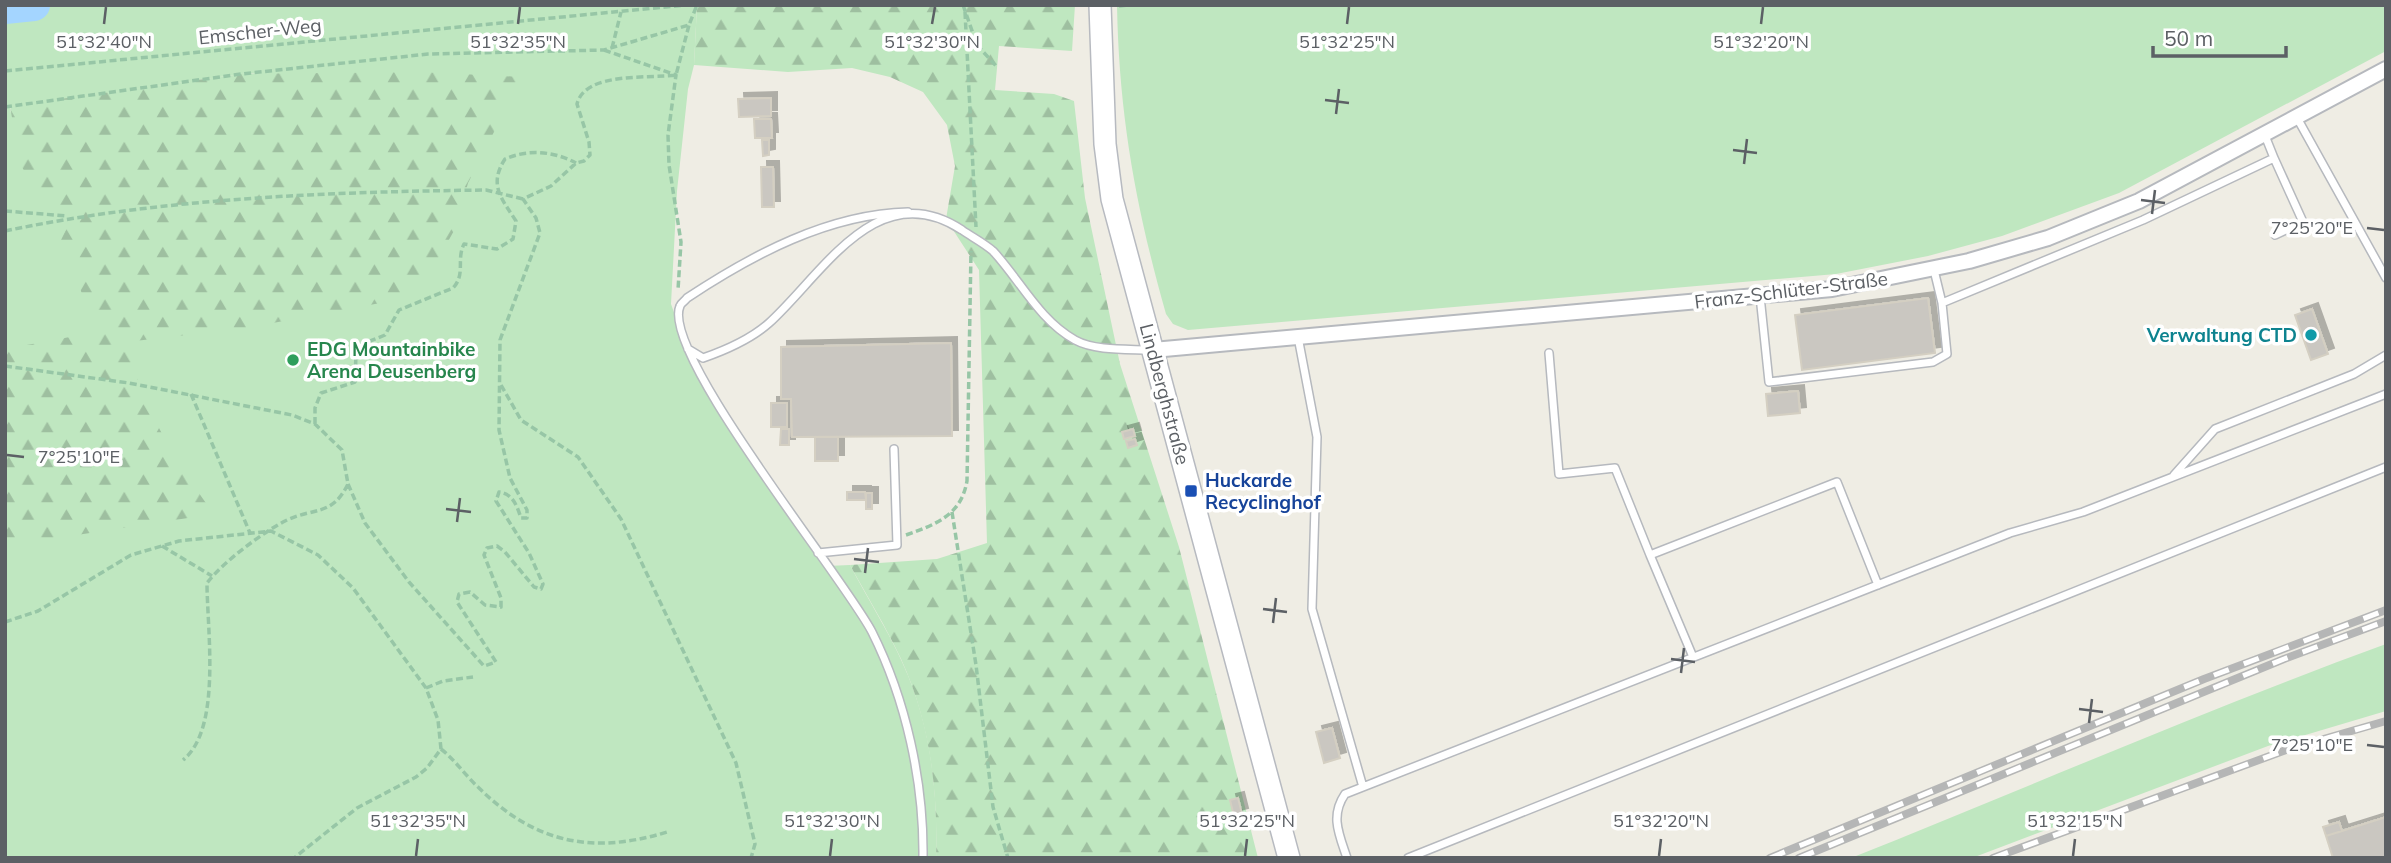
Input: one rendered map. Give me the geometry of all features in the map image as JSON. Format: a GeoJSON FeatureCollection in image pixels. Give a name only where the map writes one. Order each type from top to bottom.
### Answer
{"type":"FeatureCollection","features":[{"type":"Feature","properties":{"kind":"main road","name":"Lindberghstraße"},"geometry":{"type":"LineString","coordinates":[[1100,5],[1105,144],[1112,199],[1289,858]]}},
{"type":"Feature","properties":{"kind":"street","name":"Franz-Schlüter-Straße"},"geometry":{"type":"LineString","coordinates":[[1153,349],[1832,289],[1934,270],[2048,238],[2139,201],[2386,68]]}},
{"type":"Feature","properties":{"kind":"lane"},"geometry":{"type":"LineString","coordinates":[[2296,116],[2386,278]]}},
{"type":"Feature","properties":{"kind":"lane"},"geometry":{"type":"LineString","coordinates":[[2264,133],[2303,222],[2275,235]]}},
{"type":"Feature","properties":{"kind":"lane"},"geometry":{"type":"LineString","coordinates":[[1942,303],[2120,230],[2274,158]]}},
{"type":"Feature","properties":{"kind":"lane"},"geometry":{"type":"LineString","coordinates":[[923,858],[924,822],[915,761],[897,696],[872,631],[754,465],[687,349],[679,321],[680,306],[713,281],[778,246],[873,213],[908,212],[946,219],[991,250],[1042,312],[1077,342],[1117,349],[1153,349]]}},
{"type":"Feature","properties":{"kind":"lane"},"geometry":{"type":"LineString","coordinates":[[687,349],[704,358],[727,349],[768,324],[831,255],[873,223],[908,212]]}},
{"type":"Feature","properties":{"kind":"lane"},"geometry":{"type":"LineString","coordinates":[[1760,296],[1769,382],[1933,362],[1947,354],[1942,303],[1934,270]]}},
{"type":"Feature","properties":{"kind":"lane"},"geometry":{"type":"LineString","coordinates":[[1298,337],[1317,437],[1312,609],[1363,787]]}},
{"type":"Feature","properties":{"kind":"lane"},"geometry":{"type":"LineString","coordinates":[[1549,353],[1559,474],[1615,468],[1693,657]]}},
{"type":"Feature","properties":{"kind":"lane"},"geometry":{"type":"LineString","coordinates":[[2171,478],[2215,429],[2354,374],[2386,355]]}},
{"type":"Feature","properties":{"kind":"lane"},"geometry":{"type":"LineString","coordinates":[[1347,858],[1335,820],[1336,806],[1345,794],[2010,533],[2083,512],[2386,394]]}},
{"type":"Feature","properties":{"kind":"lane"},"geometry":{"type":"LineString","coordinates":[[818,553],[897,544],[894,449]]}},
{"type":"Feature","properties":{"kind":"lane"},"geometry":{"type":"LineString","coordinates":[[1408,858],[2386,467]]}},
{"type":"Feature","properties":{"kind":"lane"},"geometry":{"type":"LineString","coordinates":[[1650,555],[1837,482],[1878,585]]}},
{"type":"Feature","properties":{"kind":"path","name":"Emscher-Weg"},"geometry":{"type":"LineString","coordinates":[[5,71],[686,5]]}},
{"type":"Feature","properties":{"kind":"path"},"geometry":{"type":"LineString","coordinates":[[680,306],[677,293],[681,242],[668,135],[676,75],[688,25],[697,5]]}},
{"type":"Feature","properties":{"kind":"path"},"geometry":{"type":"LineString","coordinates":[[963,5],[977,45],[996,67]]}},
{"type":"Feature","properties":{"kind":"path"},"geometry":{"type":"LineString","coordinates":[[612,48],[621,12]]}},
{"type":"Feature","properties":{"kind":"path"},"geometry":{"type":"LineString","coordinates":[[897,537],[936,525],[963,501],[969,422],[969,267],[978,218],[965,12]]}},
{"type":"Feature","properties":{"kind":"path"},"geometry":{"type":"LineString","coordinates":[[5,107],[241,74],[429,54],[604,50],[688,25]]}},
{"type":"Feature","properties":{"kind":"path"},"geometry":{"type":"LineString","coordinates":[[604,50],[676,75]]}},
{"type":"Feature","properties":{"kind":"path"},"geometry":{"type":"LineString","coordinates":[[315,424],[315,408],[321,393],[355,382],[356,353],[360,345],[385,335],[400,310],[453,288],[459,282],[464,244],[497,250],[513,239],[516,221],[496,191],[500,167],[505,159],[517,154],[554,154],[576,163],[584,162],[590,155],[578,104],[582,93],[596,84],[631,75],[652,79],[676,75]]}},
{"type":"Feature","properties":{"kind":"path"},"geometry":{"type":"LineString","coordinates":[[523,199],[551,186],[576,163]]}},
{"type":"Feature","properties":{"kind":"path"},"geometry":{"type":"LineString","coordinates":[[5,231],[72,217],[236,198],[496,191],[523,199],[536,218],[540,233],[500,340],[499,429],[504,459],[527,510],[527,518],[521,518],[517,506],[505,493],[499,492],[496,501],[529,553],[543,584],[541,589],[534,587],[505,552],[497,546],[487,548],[484,555],[501,598],[501,607],[485,605],[470,592],[459,594],[457,602],[496,662],[484,666],[409,582],[365,523],[348,484],[342,450],[315,424],[270,409],[191,394],[5,366]]}},
{"type":"Feature","properties":{"kind":"path"},"geometry":{"type":"LineString","coordinates":[[5,211],[72,217]]}},
{"type":"Feature","properties":{"kind":"path"},"geometry":{"type":"LineString","coordinates":[[500,383],[521,420],[578,457],[621,519],[736,763],[755,844],[751,858]]}},
{"type":"Feature","properties":{"kind":"path"},"geometry":{"type":"LineString","coordinates":[[191,394],[250,533]]}},
{"type":"Feature","properties":{"kind":"path"},"geometry":{"type":"LineString","coordinates":[[183,760],[192,753],[205,724],[207,583],[212,576],[290,519],[333,505],[348,484]]}},
{"type":"Feature","properties":{"kind":"path"},"geometry":{"type":"LineString","coordinates":[[952,511],[976,665],[993,807],[1008,858]]}},
{"type":"Feature","properties":{"kind":"path"},"geometry":{"type":"LineString","coordinates":[[5,622],[38,611],[131,555],[161,545],[271,531],[304,547],[337,570],[426,688],[438,720],[441,749],[479,788],[539,833],[587,845],[642,840],[667,832]]}},
{"type":"Feature","properties":{"kind":"path"},"geometry":{"type":"LineString","coordinates":[[161,545],[212,576]]}},
{"type":"Feature","properties":{"kind":"path"},"geometry":{"type":"LineString","coordinates":[[426,688],[443,681],[473,677]]}},
{"type":"Feature","properties":{"kind":"path"},"geometry":{"type":"LineString","coordinates":[[295,858],[357,808],[416,777],[427,768],[441,749]]}},
{"type":"Feature","properties":{"kind":"green space"},"geometry":{"type":"Polygon","coordinates":[[[5,5],[697,5],[694,65],[688,89],[677,191],[671,304],[687,349],[737,432],[827,566],[850,565],[897,651],[913,687],[931,759],[936,808],[936,858],[5,858],[5,5]],[[262,73],[10,107],[11,113],[262,73]]]}},
{"type":"Feature","properties":{"kind":"green space"},"geometry":{"type":"Polygon","coordinates":[[[697,5],[1075,5],[1072,51],[999,46],[995,90],[1054,94],[1074,101],[1085,198],[1120,364],[1179,547],[1258,858],[936,858],[933,782],[919,707],[895,647],[850,565],[937,559],[987,543],[979,270],[946,219],[955,166],[947,125],[923,92],[890,77],[852,68],[788,72],[694,65],[697,5]]]}},
{"type":"Feature","properties":{"kind":"green space"},"geometry":{"type":"Polygon","coordinates":[[[1117,5],[2386,5],[2386,51],[2119,193],[2002,236],[1928,256],[1836,274],[1188,330],[1173,324],[1166,314],[1146,237],[1125,124],[1117,5]]]}},
{"type":"Feature","properties":{"kind":"green space"},"geometry":{"type":"Polygon","coordinates":[[[422,72],[522,77],[468,183],[456,227],[418,296],[240,329],[126,342],[141,389],[161,433],[214,514],[5,546],[5,349],[97,332],[61,240],[72,217],[41,198],[20,164],[10,106],[241,74],[422,72]]]}},
{"type":"Feature","properties":{"kind":"green space"},"geometry":{"type":"Polygon","coordinates":[[[2386,644],[2386,711],[2268,746],[1972,858],[1851,858],[2184,722],[2386,644]]]}},
{"type":"Feature","properties":{"kind":"building"},"geometry":{"type":"Polygon","coordinates":[[[771,98],[771,116],[739,117],[738,99],[771,98]]]}},
{"type":"Feature","properties":{"kind":"building"},"geometry":{"type":"Polygon","coordinates":[[[754,119],[771,119],[772,138],[755,138],[754,119]]]}},
{"type":"Feature","properties":{"kind":"building"},"geometry":{"type":"Polygon","coordinates":[[[762,140],[769,140],[769,155],[763,156],[762,140]]]}},
{"type":"Feature","properties":{"kind":"building"},"geometry":{"type":"Polygon","coordinates":[[[761,167],[773,167],[774,207],[762,207],[761,167]]]}},
{"type":"Feature","properties":{"kind":"building"},"geometry":{"type":"Polygon","coordinates":[[[1928,298],[1935,353],[1802,370],[1795,315],[1928,298]]]}},
{"type":"Feature","properties":{"kind":"building","name":"Verwaltung CTD"},"geometry":{"type":"Polygon","coordinates":[[[2312,309],[2328,354],[2311,360],[2295,315],[2312,309]]]}},
{"type":"Feature","properties":{"kind":"building"},"geometry":{"type":"Polygon","coordinates":[[[951,343],[952,436],[792,437],[791,399],[781,399],[781,347],[951,343]]]}},
{"type":"Feature","properties":{"kind":"building"},"geometry":{"type":"Polygon","coordinates":[[[1798,391],[1800,413],[1768,416],[1766,394],[1798,391]]]}},
{"type":"Feature","properties":{"kind":"building"},"geometry":{"type":"Polygon","coordinates":[[[771,403],[787,403],[787,427],[771,427],[771,403]]]}},
{"type":"Feature","properties":{"kind":"building"},"geometry":{"type":"Polygon","coordinates":[[[781,429],[789,429],[789,445],[780,445],[781,429]]]}},
{"type":"Feature","properties":{"kind":"building"},"geometry":{"type":"Polygon","coordinates":[[[1133,429],[1135,436],[1124,439],[1122,432],[1133,429]]]}},
{"type":"Feature","properties":{"kind":"building"},"geometry":{"type":"Polygon","coordinates":[[[815,437],[838,437],[838,461],[815,461],[815,437]]]}},
{"type":"Feature","properties":{"kind":"building"},"geometry":{"type":"Polygon","coordinates":[[[1135,439],[1137,445],[1128,448],[1126,441],[1135,439]]]}},
{"type":"Feature","properties":{"kind":"building"},"geometry":{"type":"Polygon","coordinates":[[[847,492],[865,492],[866,500],[847,500],[847,492]]]}},
{"type":"Feature","properties":{"kind":"building"},"geometry":{"type":"Polygon","coordinates":[[[866,493],[872,493],[872,509],[866,509],[866,493]]]}},
{"type":"Feature","properties":{"kind":"building"},"geometry":{"type":"Polygon","coordinates":[[[1332,728],[1340,758],[1324,763],[1316,732],[1332,728]]]}},
{"type":"Feature","properties":{"kind":"building"},"geometry":{"type":"Polygon","coordinates":[[[1238,798],[1242,814],[1234,816],[1230,800],[1238,798]]]}},
{"type":"Feature","properties":{"kind":"building"},"geometry":{"type":"Polygon","coordinates":[[[2386,817],[2386,858],[2333,858],[2326,836],[2386,817]]]}},
{"type":"Feature","properties":{"kind":"building"},"geometry":{"type":"Polygon","coordinates":[[[2339,822],[2342,831],[2326,836],[2323,827],[2339,822]]]}},
{"type":"Feature","properties":{"kind":"waterway"},"geometry":{"type":"LineString","coordinates":[[5,8],[34,5]]}},
{"type":"Feature","properties":{"kind":"railway"},"geometry":{"type":"LineString","coordinates":[[1770,858],[2204,679],[2386,610]]}},
{"type":"Feature","properties":{"kind":"railway"},"geometry":{"type":"LineString","coordinates":[[1799,858],[2284,659],[2386,621]]}},
{"type":"Feature","properties":{"kind":"railway"},"geometry":{"type":"LineString","coordinates":[[1993,858],[2286,750],[2386,721]]}},
{"type":"Feature","properties":{"kind":"place","name":"Verwaltung CTD"},"geometry":{"type":"Point","coordinates":[2311,335]}},
{"type":"Feature","properties":{"kind":"place","name":"EDG Mountainbike Arena Deusenberg"},"geometry":{"type":"Point","coordinates":[293,360]}},
{"type":"Feature","properties":{"kind":"place","name":"Huckarde Recyclinghof"},"geometry":{"type":"Point","coordinates":[1191,491]}}]}
